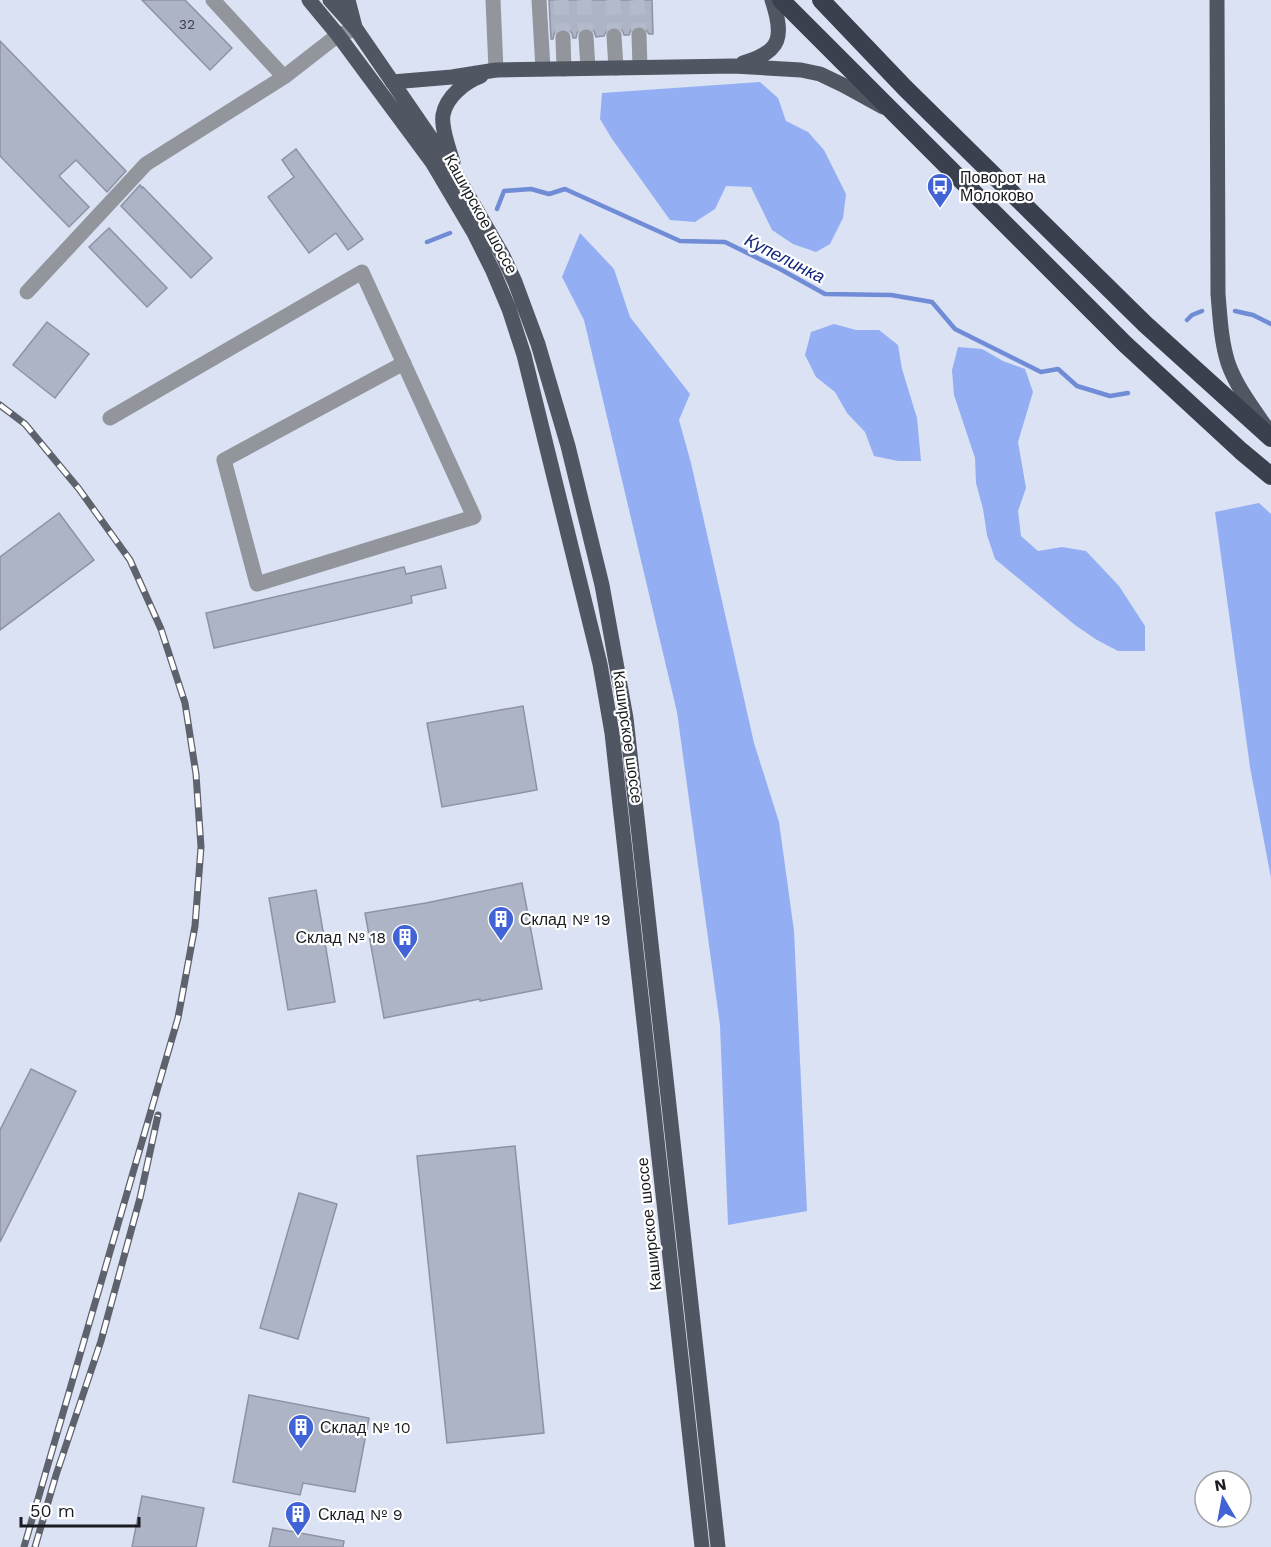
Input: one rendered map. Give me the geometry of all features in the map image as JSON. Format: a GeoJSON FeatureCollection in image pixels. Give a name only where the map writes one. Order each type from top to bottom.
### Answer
{"type":"FeatureCollection","features":[{"type":"Feature","properties":{"kind":"highway"},"geometry":{"type":"LineString","coordinates":[[781,0],[1125,344],[1271,476]]}},
{"type":"Feature","properties":{"kind":"highway"},"geometry":{"type":"LineString","coordinates":[[821,0],[905,88],[1145,324],[1271,436]]}},
{"type":"Feature","properties":{"kind":"main road","name":"Каширское шоссе"},"geometry":{"type":"LineString","coordinates":[[309,0],[338,35],[432,162],[474,233],[493,271],[509,309],[524,355],[600,664],[612,733],[702,1547]]}},
{"type":"Feature","properties":{"kind":"main road","name":"Каширское шоссе"},"geometry":{"type":"LineString","coordinates":[[330,0],[356,29],[457,176],[503,256],[538,344],[568,446],[602,585],[626,718],[718,1547]]}},
{"type":"Feature","properties":{"kind":"main road"},"geometry":{"type":"LineString","coordinates":[[348,0],[356,29]]}},
{"type":"Feature","properties":{"kind":"main road"},"geometry":{"type":"LineString","coordinates":[[734,66],[758,59],[773,48],[780,36],[778,18],[772,0]]}},
{"type":"Feature","properties":{"kind":"main road"},"geometry":{"type":"LineString","coordinates":[[1217,0],[1218,294],[1222,338],[1228,363],[1239,387],[1271,436]]}},
{"type":"Feature","properties":{"kind":"main road"},"geometry":{"type":"LineString","coordinates":[[392,82],[443,78],[496,70],[734,66],[801,70],[820,74],[891,111]]}},
{"type":"Feature","properties":{"kind":"main road"},"geometry":{"type":"LineString","coordinates":[[457,176],[446,140],[443,116],[459,88],[475,78],[496,70]]}},
{"type":"Feature","properties":{"kind":"lane"},"geometry":{"type":"LineString","coordinates":[[213,0],[284,77]]}},
{"type":"Feature","properties":{"kind":"lane"},"geometry":{"type":"LineString","coordinates":[[493,0],[496,70]]}},
{"type":"Feature","properties":{"kind":"lane"},"geometry":{"type":"LineString","coordinates":[[539,0],[543,69]]}},
{"type":"Feature","properties":{"kind":"lane"},"geometry":{"type":"LineString","coordinates":[[27,291],[146,164],[284,77],[338,35],[356,29]]}},
{"type":"Feature","properties":{"kind":"lane"},"geometry":{"type":"LineString","coordinates":[[639,35],[640,68]]}},
{"type":"Feature","properties":{"kind":"lane"},"geometry":{"type":"LineString","coordinates":[[614,36],[616,68]]}},
{"type":"Feature","properties":{"kind":"lane"},"geometry":{"type":"LineString","coordinates":[[586,37],[588,68]]}},
{"type":"Feature","properties":{"kind":"lane"},"geometry":{"type":"LineString","coordinates":[[563,38],[564,69]]}},
{"type":"Feature","properties":{"kind":"lane"},"geometry":{"type":"LineString","coordinates":[[110,418],[362,272],[404,363],[474,517],[257,584],[224,460],[404,363]]}},
{"type":"Feature","properties":{"kind":"shaded area"},"geometry":{"type":"Polygon","coordinates":[[[760,82],[778,98],[786,121],[808,132],[824,150],[846,194],[843,218],[830,244],[816,252],[793,244],[772,230],[751,187],[726,186],[715,209],[695,222],[670,220],[600,119],[602,93],[760,82]]]}},
{"type":"Feature","properties":{"kind":"shaded area"},"geometry":{"type":"Polygon","coordinates":[[[580,233],[614,269],[630,317],[690,394],[679,420],[691,463],[754,743],[779,822],[794,931],[807,1211],[728,1225],[720,1025],[677,712],[584,320],[562,277],[580,233]]]}},
{"type":"Feature","properties":{"kind":"shaded area"},"geometry":{"type":"Polygon","coordinates":[[[834,324],[856,330],[879,330],[898,345],[902,369],[917,418],[921,461],[898,461],[874,456],[865,432],[847,413],[835,392],[816,377],[805,355],[811,332],[834,324]]]}},
{"type":"Feature","properties":{"kind":"shaded area"},"geometry":{"type":"Polygon","coordinates":[[[958,347],[982,349],[1003,361],[1025,369],[1033,392],[1018,442],[1026,488],[1018,511],[1021,536],[1038,551],[1062,547],[1086,551],[1119,586],[1145,626],[1145,651],[1118,651],[1097,640],[1075,625],[995,559],[987,535],[976,483],[975,458],[954,395],[952,370],[958,347]]]}},
{"type":"Feature","properties":{"kind":"shaded area"},"geometry":{"type":"Polygon","coordinates":[[[1259,503],[1271,514],[1271,878],[1250,767],[1215,512],[1259,503]]]}},
{"type":"Feature","properties":{"kind":"building"},"geometry":{"type":"Polygon","coordinates":[[[142,0],[185,0],[232,48],[210,70],[142,0]]]}},
{"type":"Feature","properties":{"kind":"building"},"geometry":{"type":"Polygon","coordinates":[[[549,0],[652,0],[653,34],[649,34],[644,27],[638,25],[631,30],[629,35],[624,35],[622,30],[614,26],[608,28],[604,36],[596,37],[594,31],[586,27],[580,29],[576,38],[573,38],[572,33],[562,28],[557,30],[551,39],[549,0]]]}},
{"type":"Feature","properties":{"kind":"building"},"geometry":{"type":"Polygon","coordinates":[[[0,41],[126,171],[107,192],[76,160],[59,176],[89,207],[69,227],[0,156],[0,41]]]}},
{"type":"Feature","properties":{"kind":"building"},"geometry":{"type":"Polygon","coordinates":[[[296,149],[363,239],[348,250],[336,233],[309,253],[268,197],[294,177],[282,160],[296,149]]]}},
{"type":"Feature","properties":{"kind":"building"},"geometry":{"type":"Polygon","coordinates":[[[140,185],[212,258],[191,278],[121,206],[140,185]]]}},
{"type":"Feature","properties":{"kind":"building"},"geometry":{"type":"Polygon","coordinates":[[[109,228],[167,288],[147,307],[89,247],[109,228]]]}},
{"type":"Feature","properties":{"kind":"building"},"geometry":{"type":"Polygon","coordinates":[[[47,322],[89,354],[55,398],[13,365],[47,322]]]}},
{"type":"Feature","properties":{"kind":"building"},"geometry":{"type":"Polygon","coordinates":[[[59,513],[94,560],[0,630],[0,557],[59,513]]]}},
{"type":"Feature","properties":{"kind":"building"},"geometry":{"type":"Polygon","coordinates":[[[441,566],[446,588],[411,596],[412,603],[214,648],[206,613],[404,567],[406,574],[441,566]]]}},
{"type":"Feature","properties":{"kind":"building"},"geometry":{"type":"Polygon","coordinates":[[[523,706],[537,790],[442,807],[427,723],[523,706]]]}},
{"type":"Feature","properties":{"kind":"building"},"geometry":{"type":"Polygon","coordinates":[[[522,883],[542,989],[384,1018],[365,913],[522,883]]]}},
{"type":"Feature","properties":{"kind":"building"},"geometry":{"type":"Polygon","coordinates":[[[316,890],[335,1002],[288,1010],[269,898],[316,890]]]}},
{"type":"Feature","properties":{"kind":"building"},"geometry":{"type":"Polygon","coordinates":[[[31,1069],[76,1091],[0,1242],[0,1130],[31,1069]]]}},
{"type":"Feature","properties":{"kind":"building"},"geometry":{"type":"Polygon","coordinates":[[[515,1146],[544,1433],[447,1443],[417,1156],[515,1146]]]}},
{"type":"Feature","properties":{"kind":"building"},"geometry":{"type":"Polygon","coordinates":[[[299,1193],[337,1204],[298,1339],[260,1328],[299,1193]]]}},
{"type":"Feature","properties":{"kind":"building","name":"Склад № 10"},"geometry":{"type":"Polygon","coordinates":[[[249,1395],[369,1418],[355,1492],[303,1483],[300,1495],[233,1482],[249,1395]]]}},
{"type":"Feature","properties":{"kind":"building"},"geometry":{"type":"Polygon","coordinates":[[[142,1496],[204,1508],[196,1547],[132,1547],[142,1496]]]}},
{"type":"Feature","properties":{"kind":"building","name":"Склад № 9"},"geometry":{"type":"Polygon","coordinates":[[[273,1528],[344,1541],[343,1547],[269,1547],[273,1528]]]}},
{"type":"Feature","properties":{"kind":"waterway","name":"Купелинка"},"geometry":{"type":"LineString","coordinates":[[497,209],[504,191],[531,189],[549,194],[565,189],[680,241],[725,242],[825,294],[891,295],[932,302],[955,329],[1041,372],[1058,369],[1077,386],[1110,396],[1128,393]]}},
{"type":"Feature","properties":{"kind":"waterway","name":"Купелинка"},"geometry":{"type":"LineString","coordinates":[[427,242],[450,233]]}},
{"type":"Feature","properties":{"kind":"waterway","name":"Купелинка"},"geometry":{"type":"LineString","coordinates":[[1187,320],[1202,311]]}},
{"type":"Feature","properties":{"kind":"waterway","name":"Купелинка"},"geometry":{"type":"LineString","coordinates":[[1235,311],[1253,315],[1271,324]]}},
{"type":"Feature","properties":{"kind":"tunnel"},"geometry":{"type":"LineString","coordinates":[[561,0],[563,38]]}},
{"type":"Feature","properties":{"kind":"tunnel"},"geometry":{"type":"LineString","coordinates":[[584,0],[586,37]]}},
{"type":"Feature","properties":{"kind":"tunnel"},"geometry":{"type":"LineString","coordinates":[[613,0],[614,36]]}},
{"type":"Feature","properties":{"kind":"tunnel"},"geometry":{"type":"LineString","coordinates":[[637,0],[639,35]]}},
{"type":"Feature","properties":{"kind":"railway"},"geometry":{"type":"LineString","coordinates":[[0,405],[25,424],[79,489],[130,560],[161,629],[185,703],[196,774],[201,847],[195,926],[178,1018],[24,1547]]}},
{"type":"Feature","properties":{"kind":"railway"},"geometry":{"type":"LineString","coordinates":[[35,1547],[56,1475],[101,1341],[140,1198],[158,1115]]}},
{"type":"Feature","properties":{"kind":"place","name":"Поворот на Молоково"},"geometry":{"type":"Point","coordinates":[940,209]}},
{"type":"Feature","properties":{"kind":"place","name":"Склад № 19"},"geometry":{"type":"Point","coordinates":[501,942]}},
{"type":"Feature","properties":{"kind":"place","name":"Склад № 18"},"geometry":{"type":"Point","coordinates":[405,960]}},
{"type":"Feature","properties":{"kind":"place","name":"Склад № 10"},"geometry":{"type":"Point","coordinates":[301,1450]}},
{"type":"Feature","properties":{"kind":"place","name":"Склад № 9"},"geometry":{"type":"Point","coordinates":[298,1537]}}]}
